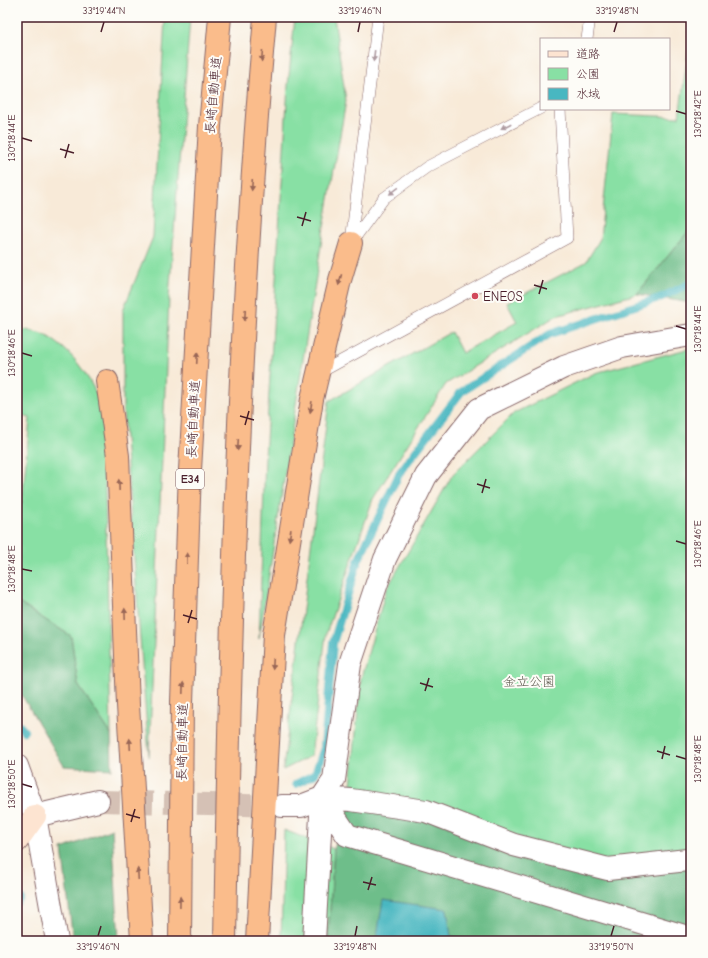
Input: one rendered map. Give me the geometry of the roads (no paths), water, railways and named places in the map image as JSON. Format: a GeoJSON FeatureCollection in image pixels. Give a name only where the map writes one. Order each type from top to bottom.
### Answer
{"type":"FeatureCollection","features":[{"type":"Feature","properties":{"kind":"highway","name":"長崎自動車道"},"geometry":{"type":"LineString","coordinates":[[180,941],[182,702],[190,470],[210,126],[220,17]]}},
{"type":"Feature","properties":{"kind":"highway"},"geometry":{"type":"LineString","coordinates":[[225,941],[229,708],[236,472],[255,130],[265,17]]}},
{"type":"Feature","properties":{"kind":"highway"},"geometry":{"type":"LineString","coordinates":[[256,941],[274,635],[312,399],[340,280],[351,243]]}},
{"type":"Feature","properties":{"kind":"highway"},"geometry":{"type":"LineString","coordinates":[[107,381],[118,456],[128,706],[142,941]]}},
{"type":"Feature","properties":{"kind":"street"},"geometry":{"type":"LineString","coordinates":[[314,941],[322,798],[334,780],[350,664],[385,559],[426,476],[480,409],[564,367],[622,347],[691,335]]}},
{"type":"Feature","properties":{"kind":"street"},"geometry":{"type":"LineString","coordinates":[[17,766],[35,816],[57,941]]}},
{"type":"Feature","properties":{"kind":"street"},"geometry":{"type":"LineString","coordinates":[[322,798],[347,835],[691,938]]}},
{"type":"Feature","properties":{"kind":"street"},"geometry":{"type":"LineString","coordinates":[[282,806],[301,806],[322,798],[351,800],[426,811],[514,845],[608,869],[687,860],[691,862]]}},
{"type":"Feature","properties":{"kind":"street"},"geometry":{"type":"LineString","coordinates":[[17,841],[35,816],[98,802]]}},
{"type":"Feature","properties":{"kind":"lane"},"geometry":{"type":"LineString","coordinates":[[351,243],[378,17]]}},
{"type":"Feature","properties":{"kind":"lane"},"geometry":{"type":"LineString","coordinates":[[587,38],[590,17]]}},
{"type":"Feature","properties":{"kind":"lane"},"geometry":{"type":"LineString","coordinates":[[351,243],[384,198],[427,167],[540,109]]}},
{"type":"Feature","properties":{"kind":"lane"},"geometry":{"type":"LineString","coordinates":[[318,374],[567,238],[560,110]]}},
{"type":"Feature","properties":{"kind":"water"},"geometry":{"type":"Polygon","coordinates":[[[383,900],[447,909],[451,936],[473,941],[376,941],[383,900]]]}},
{"type":"Feature","properties":{"kind":"waterway"},"geometry":{"type":"LineString","coordinates":[[296,784],[315,774],[324,748],[333,643],[358,561],[400,472],[461,392],[550,334],[662,297],[691,283]]}},
{"type":"Feature","properties":{"kind":"waterway"},"geometry":{"type":"LineString","coordinates":[[17,723],[24,731]]}},
{"type":"Feature","properties":{"kind":"waterway"},"geometry":{"type":"LineString","coordinates":[[17,902],[20,898]]}},
{"type":"Feature","properties":{"kind":"tunnel"},"geometry":{"type":"LineString","coordinates":[[98,801],[282,806]]}},
{"type":"Feature","properties":{"kind":"place","name":"ENEOS"},"geometry":{"type":"Point","coordinates":[475,296]}},
{"type":"Feature","properties":{"kind":"park label","name":"金立公園"},"geometry":{"type":"Point","coordinates":[529,681]}}]}
